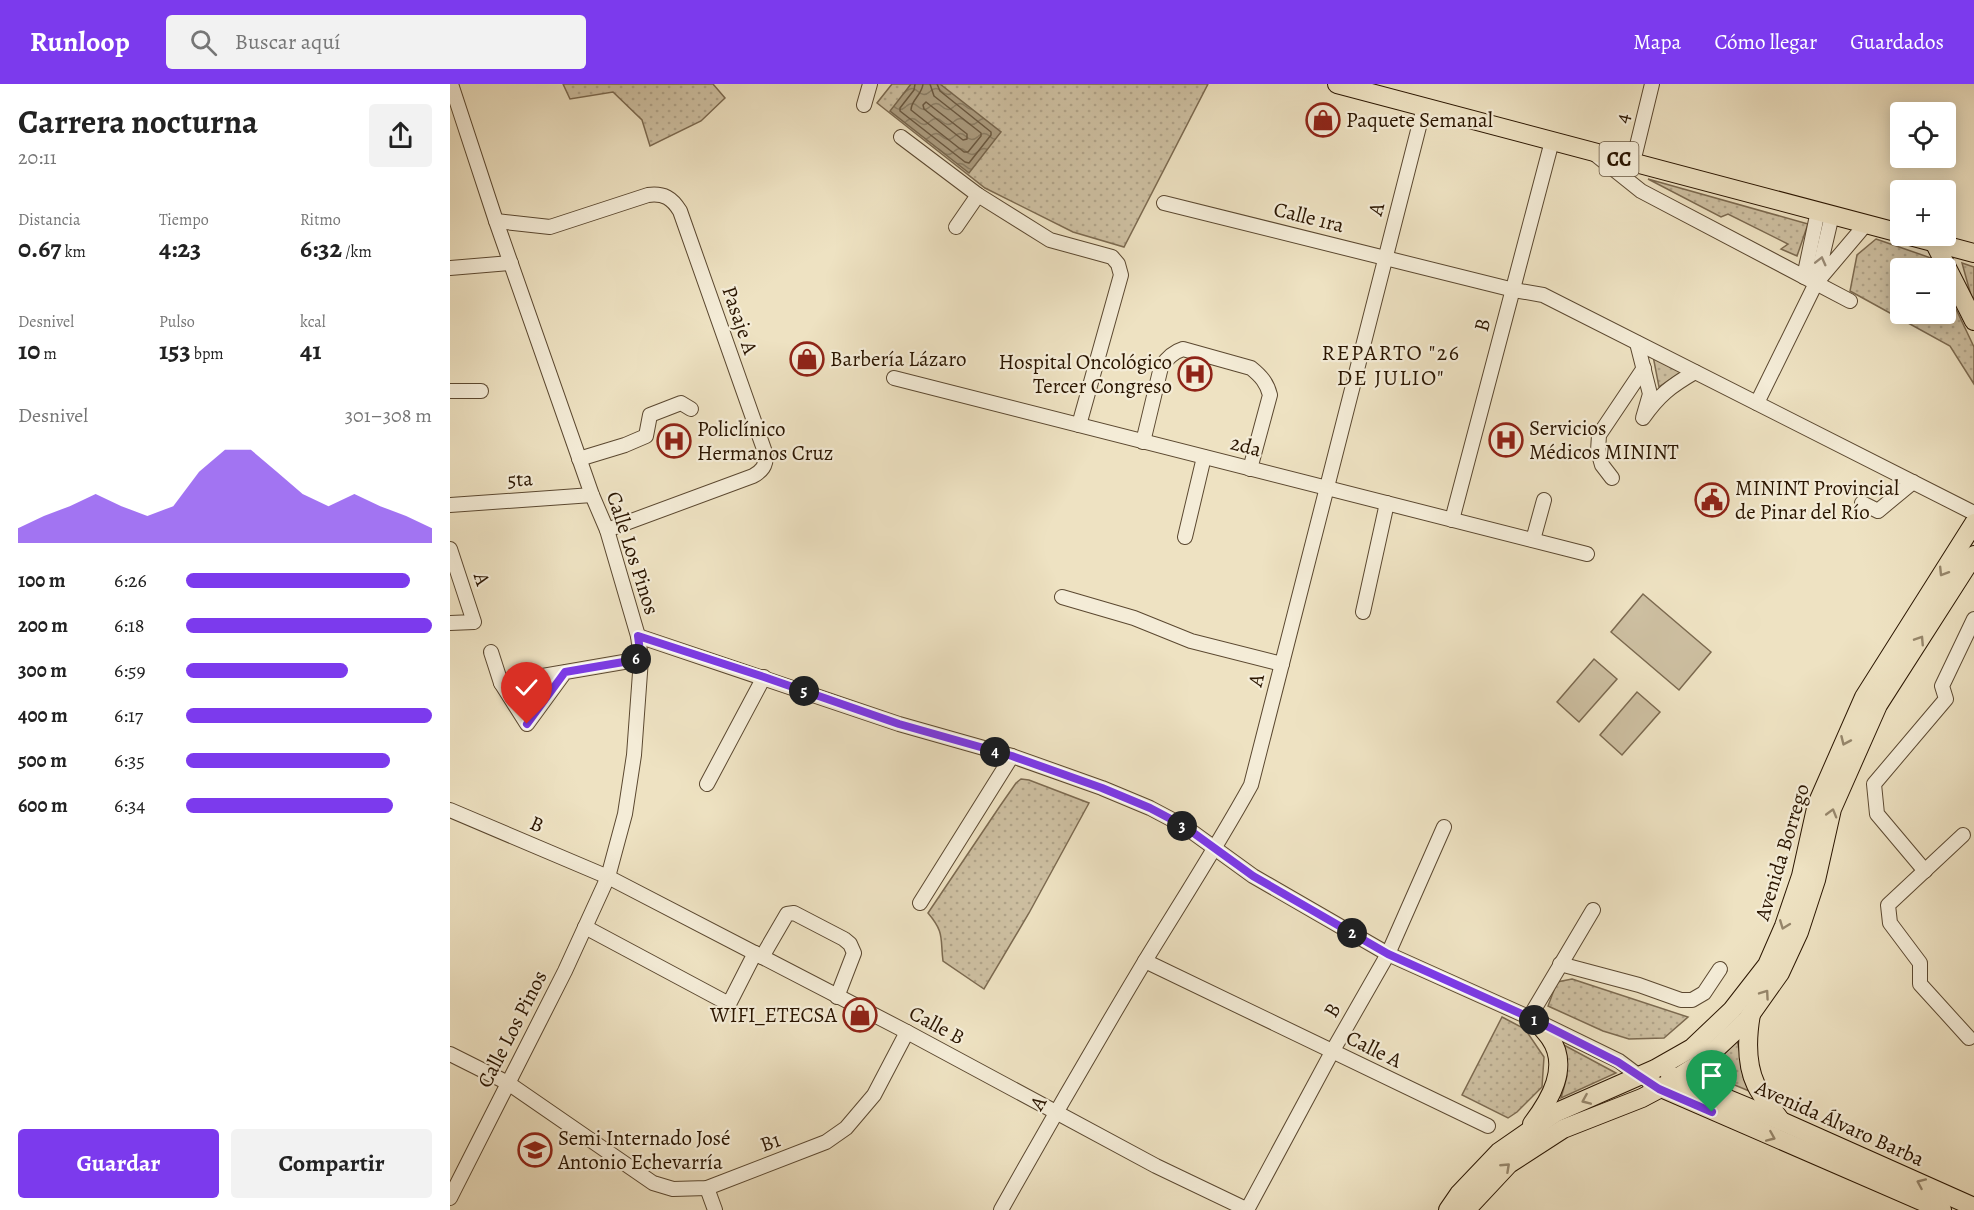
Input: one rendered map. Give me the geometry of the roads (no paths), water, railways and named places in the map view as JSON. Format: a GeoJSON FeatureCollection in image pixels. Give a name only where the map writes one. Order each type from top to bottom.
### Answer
{"type":"FeatureCollection","features":[{"type":"Feature","properties":{"kind":"main road","name":"CC"},"geometry":{"type":"LineString","coordinates":[[1337,84],[1890,230]]}},
{"type":"Feature","properties":{"kind":"main road"},"geometry":{"type":"LineString","coordinates":[[1936,246],[1974,317]]}},
{"type":"Feature","properties":{"kind":"main road"},"geometry":{"type":"LineString","coordinates":[[1949,246],[1974,253]]}},
{"type":"Feature","properties":{"kind":"main road","name":"Avenida Borrego"},"geometry":{"type":"LineString","coordinates":[[1448,1210],[1458,1194],[1498,1152],[1555,1113],[1647,1072],[1692,1048],[1732,1010],[1767,965],[1784,926],[1801,876],[1817,804],[1864,697],[1974,523]]}},
{"type":"Feature","properties":{"kind":"main road","name":"Avenida Borrego"},"geometry":{"type":"LineString","coordinates":[[1466,1210],[1509,1164],[1530,1149],[1563,1129],[1642,1098],[1678,1078],[1702,1062],[1746,1021],[1780,973],[1799,932],[1816,880],[1832,809],[1878,705],[1974,555]]}},
{"type":"Feature","properties":{"kind":"main road"},"geometry":{"type":"LineString","coordinates":[[1751,1014],[1748,1041],[1750,1064],[1756,1085],[1781,1121]]}},
{"type":"Feature","properties":{"kind":"main road"},"geometry":{"type":"LineString","coordinates":[[1523,1135],[1543,1110],[1555,1086],[1558,1058],[1551,1039],[1532,1019]]}},
{"type":"Feature","properties":{"kind":"main road","name":"Avenida Álvaro Barba"},"geometry":{"type":"LineString","coordinates":[[1647,1072],[1678,1078],[1974,1207]]}},
{"type":"Feature","properties":{"kind":"main road","name":"Avenida Álvaro Barba"},"geometry":{"type":"LineString","coordinates":[[1647,1072],[1659,1089],[1942,1210]]}},
{"type":"Feature","properties":{"kind":"street","name":"Calle Los Pinos"},"geometry":{"type":"LineString","coordinates":[[450,1198],[565,971],[608,877],[625,814],[634,755],[641,659],[638,636],[607,530],[579,459],[451,84]]}},
{"type":"Feature","properties":{"kind":"street"},"geometry":{"type":"LineString","coordinates":[[864,105],[870,84]]}},
{"type":"Feature","properties":{"kind":"street","name":"4"},"geometry":{"type":"LineString","coordinates":[[1633,162],[1652,84]]}},
{"type":"Feature","properties":{"kind":"street","name":"A"},"geometry":{"type":"LineString","coordinates":[[1001,1210],[1056,1112],[1214,850],[1251,784],[1425,107]]}},
{"type":"Feature","properties":{"kind":"street"},"geometry":{"type":"LineString","coordinates":[[901,136],[978,195],[1050,240],[1112,257],[1118,264],[1121,275],[1079,425]]}},
{"type":"Feature","properties":{"kind":"street","name":"B"},"geometry":{"type":"LineString","coordinates":[[1452,520],[1552,141]]}},
{"type":"Feature","properties":{"kind":"street"},"geometry":{"type":"LineString","coordinates":[[1592,152],[1641,191],[1850,301]]}},
{"type":"Feature","properties":{"kind":"street","name":"Pasaje A"},"geometry":{"type":"LineString","coordinates":[[496,221],[550,227],[648,195],[658,194],[667,196],[675,202],[680,211],[766,455],[766,462],[764,468],[753,476],[607,530]]}},
{"type":"Feature","properties":{"kind":"street"},"geometry":{"type":"LineString","coordinates":[[956,227],[978,195]]}},
{"type":"Feature","properties":{"kind":"street","name":"Calle 1ra"},"geometry":{"type":"LineString","coordinates":[[1164,203],[1514,290],[1543,295],[1974,513]]}},
{"type":"Feature","properties":{"kind":"street"},"geometry":{"type":"LineString","coordinates":[[1757,403],[1815,282],[1825,213]]}},
{"type":"Feature","properties":{"kind":"street"},"geometry":{"type":"LineString","coordinates":[[1815,282],[1871,225]]}},
{"type":"Feature","properties":{"kind":"street"},"geometry":{"type":"LineString","coordinates":[[450,268],[511,263]]}},
{"type":"Feature","properties":{"kind":"street"},"geometry":{"type":"LineString","coordinates":[[1637,343],[1650,394],[1643,418],[1657,398],[1695,372]]}},
{"type":"Feature","properties":{"kind":"street"},"geometry":{"type":"LineString","coordinates":[[1143,442],[1161,367],[1168,357],[1183,348],[1251,368],[1268,386],[1270,395],[1250,469]]}},
{"type":"Feature","properties":{"kind":"street"},"geometry":{"type":"LineString","coordinates":[[1612,478],[1602,465],[1598,451],[1599,435],[1644,368]]}},
{"type":"Feature","properties":{"kind":"street","name":"2da"},"geometry":{"type":"LineString","coordinates":[[894,378],[1587,554]]}},
{"type":"Feature","properties":{"kind":"street"},"geometry":{"type":"LineString","coordinates":[[450,391],[481,391]]}},
{"type":"Feature","properties":{"kind":"street"},"geometry":{"type":"LineString","coordinates":[[579,459],[646,436],[650,415],[656,412],[681,404],[691,410]]}},
{"type":"Feature","properties":{"kind":"street"},"geometry":{"type":"LineString","coordinates":[[1185,537],[1204,457]]}},
{"type":"Feature","properties":{"kind":"street"},"geometry":{"type":"LineString","coordinates":[[1862,503],[1878,511],[1912,482]]}},
{"type":"Feature","properties":{"kind":"street","name":"5ta"},"geometry":{"type":"LineString","coordinates":[[450,505],[592,495]]}},
{"type":"Feature","properties":{"kind":"street"},"geometry":{"type":"LineString","coordinates":[[1533,540],[1544,500]]}},
{"type":"Feature","properties":{"kind":"street"},"geometry":{"type":"LineString","coordinates":[[1363,612],[1387,503]]}},
{"type":"Feature","properties":{"kind":"street","name":"A"},"geometry":{"type":"LineString","coordinates":[[450,549],[474,622],[450,623]]}},
{"type":"Feature","properties":{"kind":"street"},"geometry":{"type":"LineString","coordinates":[[1062,597],[1134,618],[1191,641],[1282,664]]}},
{"type":"Feature","properties":{"kind":"street"},"geometry":{"type":"LineString","coordinates":[[1925,871],[1877,814],[1874,784],[1946,699],[1942,686],[1974,619]]}},
{"type":"Feature","properties":{"kind":"street","name":"Avenida Álvaro Barba"},"geometry":{"type":"LineString","coordinates":[[638,636],[899,724],[1012,756],[1150,808],[1184,826],[1214,850],[1253,876],[1388,954],[1481,995],[1618,1062],[1647,1072]]}},
{"type":"Feature","properties":{"kind":"street"},"geometry":{"type":"LineString","coordinates":[[491,652],[501,682],[527,724],[565,672]]}},
{"type":"Feature","properties":{"kind":"street"},"geometry":{"type":"LineString","coordinates":[[501,682],[641,659]]}},
{"type":"Feature","properties":{"kind":"street"},"geometry":{"type":"LineString","coordinates":[[707,784],[764,677]]}},
{"type":"Feature","properties":{"kind":"street"},"geometry":{"type":"LineString","coordinates":[[920,903],[1012,756]]}},
{"type":"Feature","properties":{"kind":"street","name":"B"},"geometry":{"type":"LineString","coordinates":[[450,810],[608,877]]}},
{"type":"Feature","properties":{"kind":"street","name":"B"},"geometry":{"type":"LineString","coordinates":[[1247,1210],[1388,954],[1444,826]]}},
{"type":"Feature","properties":{"kind":"street"},"geometry":{"type":"LineString","coordinates":[[1963,835],[1888,904],[1890,923],[1920,963],[1920,984],[1969,1038]]}},
{"type":"Feature","properties":{"kind":"street","name":"Calle B"},"geometry":{"type":"LineString","coordinates":[[608,877],[908,1032],[1156,1166],[1247,1210]]}},
{"type":"Feature","properties":{"kind":"street"},"geometry":{"type":"LineString","coordinates":[[1532,1019],[1560,964],[1593,910]]}},
{"type":"Feature","properties":{"kind":"street"},"geometry":{"type":"LineString","coordinates":[[585,927],[729,1004],[787,914],[795,913],[850,944],[854,953],[837,997]]}},
{"type":"Feature","properties":{"kind":"street","name":"Calle A"},"geometry":{"type":"LineString","coordinates":[[1145,961],[1488,1126]]}},
{"type":"Feature","properties":{"kind":"street"},"geometry":{"type":"LineString","coordinates":[[1560,964],[1639,985],[1681,1000],[1692,1000],[1704,993],[1720,969]]}},
{"type":"Feature","properties":{"kind":"street","name":"B1"},"geometry":{"type":"LineString","coordinates":[[450,1054],[508,1083],[653,1184],[673,1189],[707,1188],[806,1151],[826,1142],[846,1128],[874,1095],[908,1032]]}},
{"type":"Feature","properties":{"kind":"street"},"geometry":{"type":"LineString","coordinates":[[707,1188],[715,1210]]}},
{"type":"Feature","properties":{"kind":"water"},"geometry":{"type":"Polygon","coordinates":[[[911,84],[940,84],[1001,132],[969,173],[890,111],[911,84]]]}},
{"type":"Feature","properties":{"kind":"place","name":"Paquete Semanal"},"geometry":{"type":"Point","coordinates":[1323,120]}},
{"type":"Feature","properties":{"kind":"place","name":"Barbería Lázaro"},"geometry":{"type":"Point","coordinates":[807,359]}},
{"type":"Feature","properties":{"kind":"place","name":"Hospital Oncológico Tercer Congreso"},"geometry":{"type":"Point","coordinates":[1195,374]}},
{"type":"Feature","properties":{"kind":"place","name":"Servicios Médicos MININT"},"geometry":{"type":"Point","coordinates":[1506,440]}},
{"type":"Feature","properties":{"kind":"place","name":"Policlínico Hermanos Cruz"},"geometry":{"type":"Point","coordinates":[674,441]}},
{"type":"Feature","properties":{"kind":"place","name":"MININT Provincial de Pinar del Río"},"geometry":{"type":"Point","coordinates":[1712,500]}},
{"type":"Feature","properties":{"kind":"place","name":"WIFI_ETECSA"},"geometry":{"type":"Point","coordinates":[860,1015]}},
{"type":"Feature","properties":{"kind":"place","name":"Semi Internado José Antonio Echevarría"},"geometry":{"type":"Point","coordinates":[535,1150]}},
{"type":"Feature","properties":{"kind":"district","name":"REPARTO \"26 DE JULIO\""},"geometry":{"type":"Point","coordinates":[1391,364]}}]}
